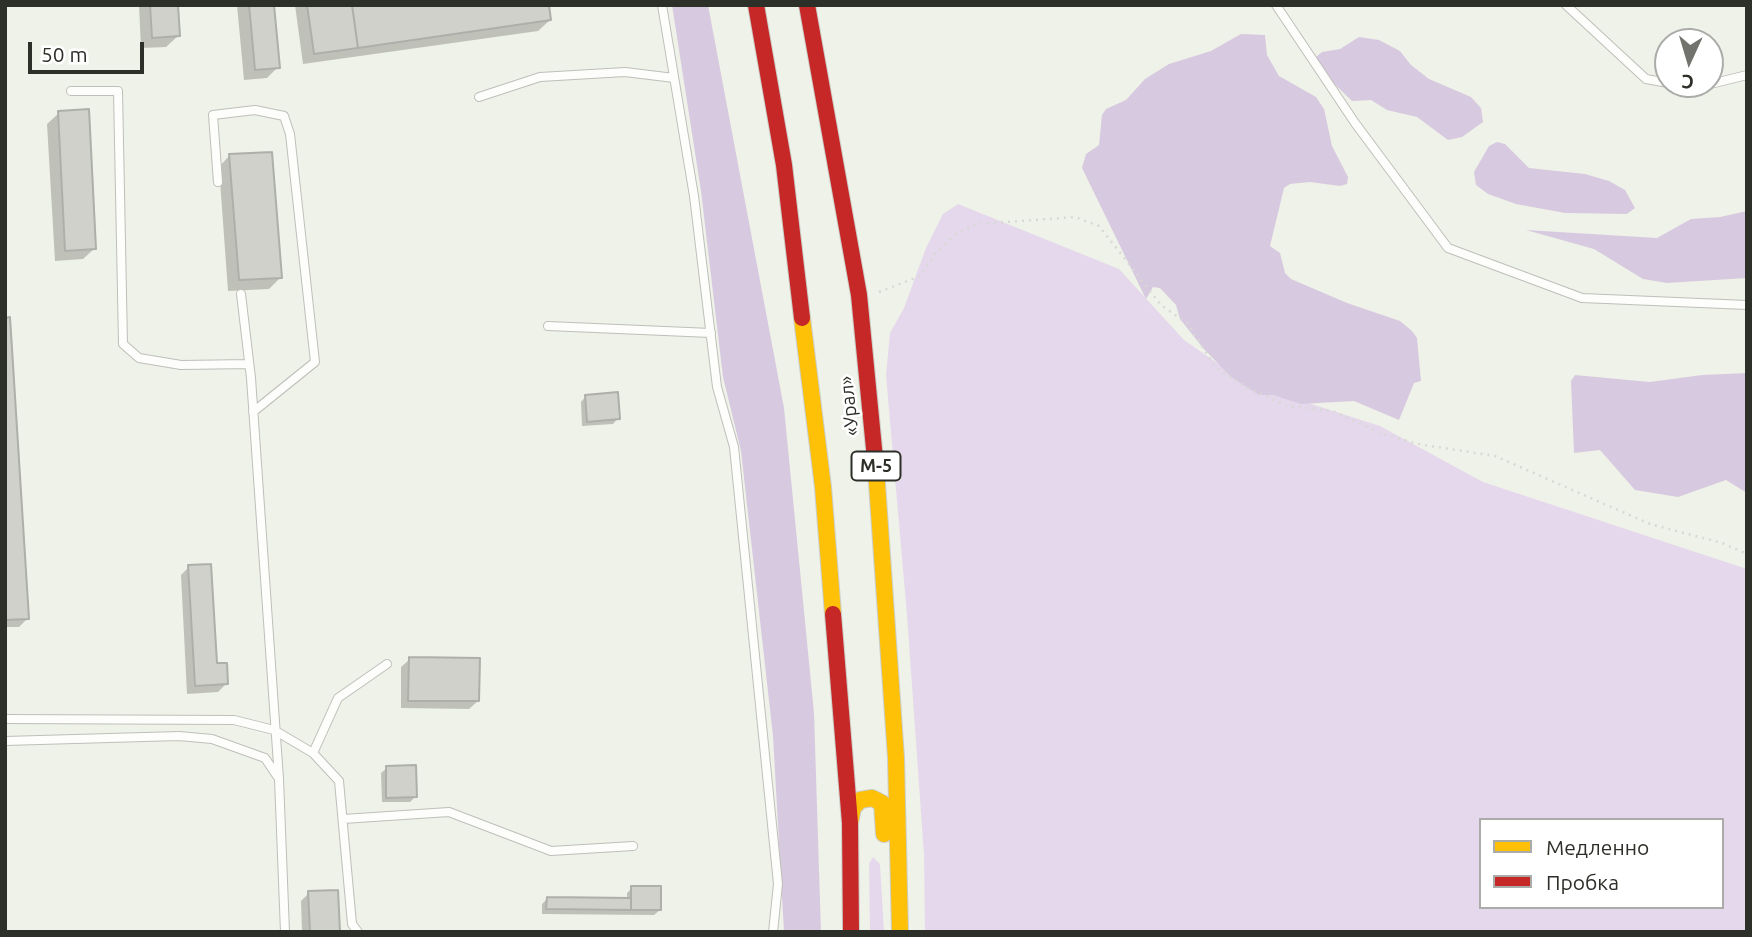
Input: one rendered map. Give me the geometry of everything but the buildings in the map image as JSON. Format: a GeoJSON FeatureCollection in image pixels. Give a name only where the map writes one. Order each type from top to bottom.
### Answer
{"type":"FeatureCollection","features":[{"type":"Feature","properties":{"kind":"main road","name":"«Урал»"},"geometry":{"type":"LineString","coordinates":[[756,5],[784,165],[823,487],[850,823],[851,932]]}},
{"type":"Feature","properties":{"kind":"main road","name":"«Урал»"},"geometry":{"type":"LineString","coordinates":[[807,5],[859,295],[876,468],[896,758],[900,932]]}},
{"type":"Feature","properties":{"kind":"main road"},"geometry":{"type":"LineString","coordinates":[[850,823],[853,808],[860,800],[872,798],[883,803],[886,866],[899,895]]}},
{"type":"Feature","properties":{"kind":"lane"},"geometry":{"type":"LineString","coordinates":[[662,5],[695,196],[717,387],[734,447],[778,884],[773,932]]}},
{"type":"Feature","properties":{"kind":"lane"},"geometry":{"type":"LineString","coordinates":[[1276,5],[1355,123],[1448,248],[1583,298],[1747,305]]}},
{"type":"Feature","properties":{"kind":"lane"},"geometry":{"type":"LineString","coordinates":[[1566,5],[1646,79],[1654,80]]}},
{"type":"Feature","properties":{"kind":"lane"},"geometry":{"type":"LineString","coordinates":[[479,97],[540,77],[625,72],[674,78]]}},
{"type":"Feature","properties":{"kind":"lane"},"geometry":{"type":"LineString","coordinates":[[1724,81],[1747,75]]}},
{"type":"Feature","properties":{"kind":"lane"},"geometry":{"type":"LineString","coordinates":[[71,91],[118,91],[123,344],[139,358],[181,365],[249,364]]}},
{"type":"Feature","properties":{"kind":"lane"},"geometry":{"type":"LineString","coordinates":[[218,182],[213,116],[255,110],[284,116],[290,134],[315,362],[253,412]]}},
{"type":"Feature","properties":{"kind":"lane"},"geometry":{"type":"LineString","coordinates":[[242,294],[279,779],[285,932]]}},
{"type":"Feature","properties":{"kind":"lane"},"geometry":{"type":"LineString","coordinates":[[548,326],[711,333]]}},
{"type":"Feature","properties":{"kind":"lane"},"geometry":{"type":"LineString","coordinates":[[313,753],[338,698],[387,664]]}},
{"type":"Feature","properties":{"kind":"lane"},"geometry":{"type":"LineString","coordinates":[[5,719],[234,720],[274,730],[313,753],[339,780],[352,924],[358,932]]}},
{"type":"Feature","properties":{"kind":"lane"},"geometry":{"type":"LineString","coordinates":[[5,741],[179,736],[212,739],[265,758],[279,779]]}},
{"type":"Feature","properties":{"kind":"lane"},"geometry":{"type":"LineString","coordinates":[[343,819],[449,812],[551,851],[633,846]]}},
{"type":"Feature","properties":{"kind":"path"},"geometry":{"type":"LineString","coordinates":[[859,295],[887,291],[920,275],[935,254],[956,234],[977,224],[1076,216],[1099,226],[1161,305],[1188,324],[1216,368],[1248,388],[1287,406],[1333,411],[1380,433],[1418,444],[1495,456],[1650,524],[1722,543],[1747,554]]}},
{"type":"Feature","properties":{"kind":"shaded area"},"geometry":{"type":"Polygon","coordinates":[[[672,5],[708,5],[784,408],[814,713],[821,932],[784,932],[773,736],[741,451],[723,377],[701,191],[672,5]]]}},
{"type":"Feature","properties":{"kind":"shaded area"},"geometry":{"type":"Polygon","coordinates":[[[1241,34],[1265,35],[1267,55],[1279,76],[1316,97],[1324,109],[1332,146],[1348,177],[1347,184],[1340,186],[1310,182],[1290,184],[1284,188],[1270,246],[1280,253],[1285,273],[1291,279],[1347,303],[1400,321],[1412,331],[1417,338],[1421,381],[1414,383],[1399,420],[1354,401],[1301,404],[1273,395],[1259,395],[1231,377],[1203,348],[1180,319],[1176,305],[1160,288],[1153,287],[1146,299],[1082,168],[1086,154],[1099,145],[1102,115],[1106,109],[1126,100],[1145,79],[1169,64],[1211,51],[1241,34]]]}},
{"type":"Feature","properties":{"kind":"shaded area"},"geometry":{"type":"Polygon","coordinates":[[[1359,37],[1379,40],[1400,51],[1411,65],[1429,79],[1471,97],[1481,108],[1483,122],[1462,137],[1448,140],[1417,117],[1387,110],[1371,100],[1352,101],[1321,71],[1316,57],[1322,52],[1340,49],[1359,37]]]}},
{"type":"Feature","properties":{"kind":"shaded area"},"geometry":{"type":"Polygon","coordinates":[[[1497,142],[1505,144],[1529,168],[1585,174],[1609,181],[1625,190],[1635,208],[1627,214],[1565,213],[1516,204],[1488,194],[1476,185],[1474,172],[1489,146],[1497,142]]]}},
{"type":"Feature","properties":{"kind":"shaded area"},"geometry":{"type":"Polygon","coordinates":[[[958,204],[1119,269],[1184,340],[1246,383],[1380,426],[1483,482],[1747,569],[1747,932],[925,932],[924,855],[886,375],[890,333],[904,308],[926,248],[943,214],[958,204]]]}},
{"type":"Feature","properties":{"kind":"shaded area"},"geometry":{"type":"Polygon","coordinates":[[[1747,211],[1747,278],[1667,283],[1643,279],[1594,249],[1526,230],[1657,238],[1691,219],[1720,217],[1747,211]]]}},
{"type":"Feature","properties":{"kind":"shaded area"},"geometry":{"type":"Polygon","coordinates":[[[1747,373],[1747,493],[1726,480],[1678,497],[1635,490],[1600,450],[1574,453],[1571,381],[1575,375],[1650,382],[1702,375],[1747,373]]]}},
{"type":"Feature","properties":{"kind":"shaded area"},"geometry":{"type":"Polygon","coordinates":[[[873,857],[880,864],[884,932],[870,932],[869,864],[873,857]]]}},
{"type":"Feature","properties":{"kind":"traffic: slow"},"geometry":{"type":"LineString","coordinates":[[802,318],[823,487],[833,614]]}},
{"type":"Feature","properties":{"kind":"traffic: slow"},"geometry":{"type":"LineString","coordinates":[[876,469],[896,758],[900,932]]}},
{"type":"Feature","properties":{"kind":"traffic: slow"},"geometry":{"type":"LineString","coordinates":[[850,823],[853,808],[860,800],[872,798],[882,803],[884,834]]}},
{"type":"Feature","properties":{"kind":"traffic: jam"},"geometry":{"type":"LineString","coordinates":[[756,5],[784,165],[802,318]]}},
{"type":"Feature","properties":{"kind":"traffic: jam"},"geometry":{"type":"LineString","coordinates":[[807,5],[859,295],[876,469]]}},
{"type":"Feature","properties":{"kind":"traffic: jam"},"geometry":{"type":"LineString","coordinates":[[833,614],[850,823],[851,932]]}}]}
